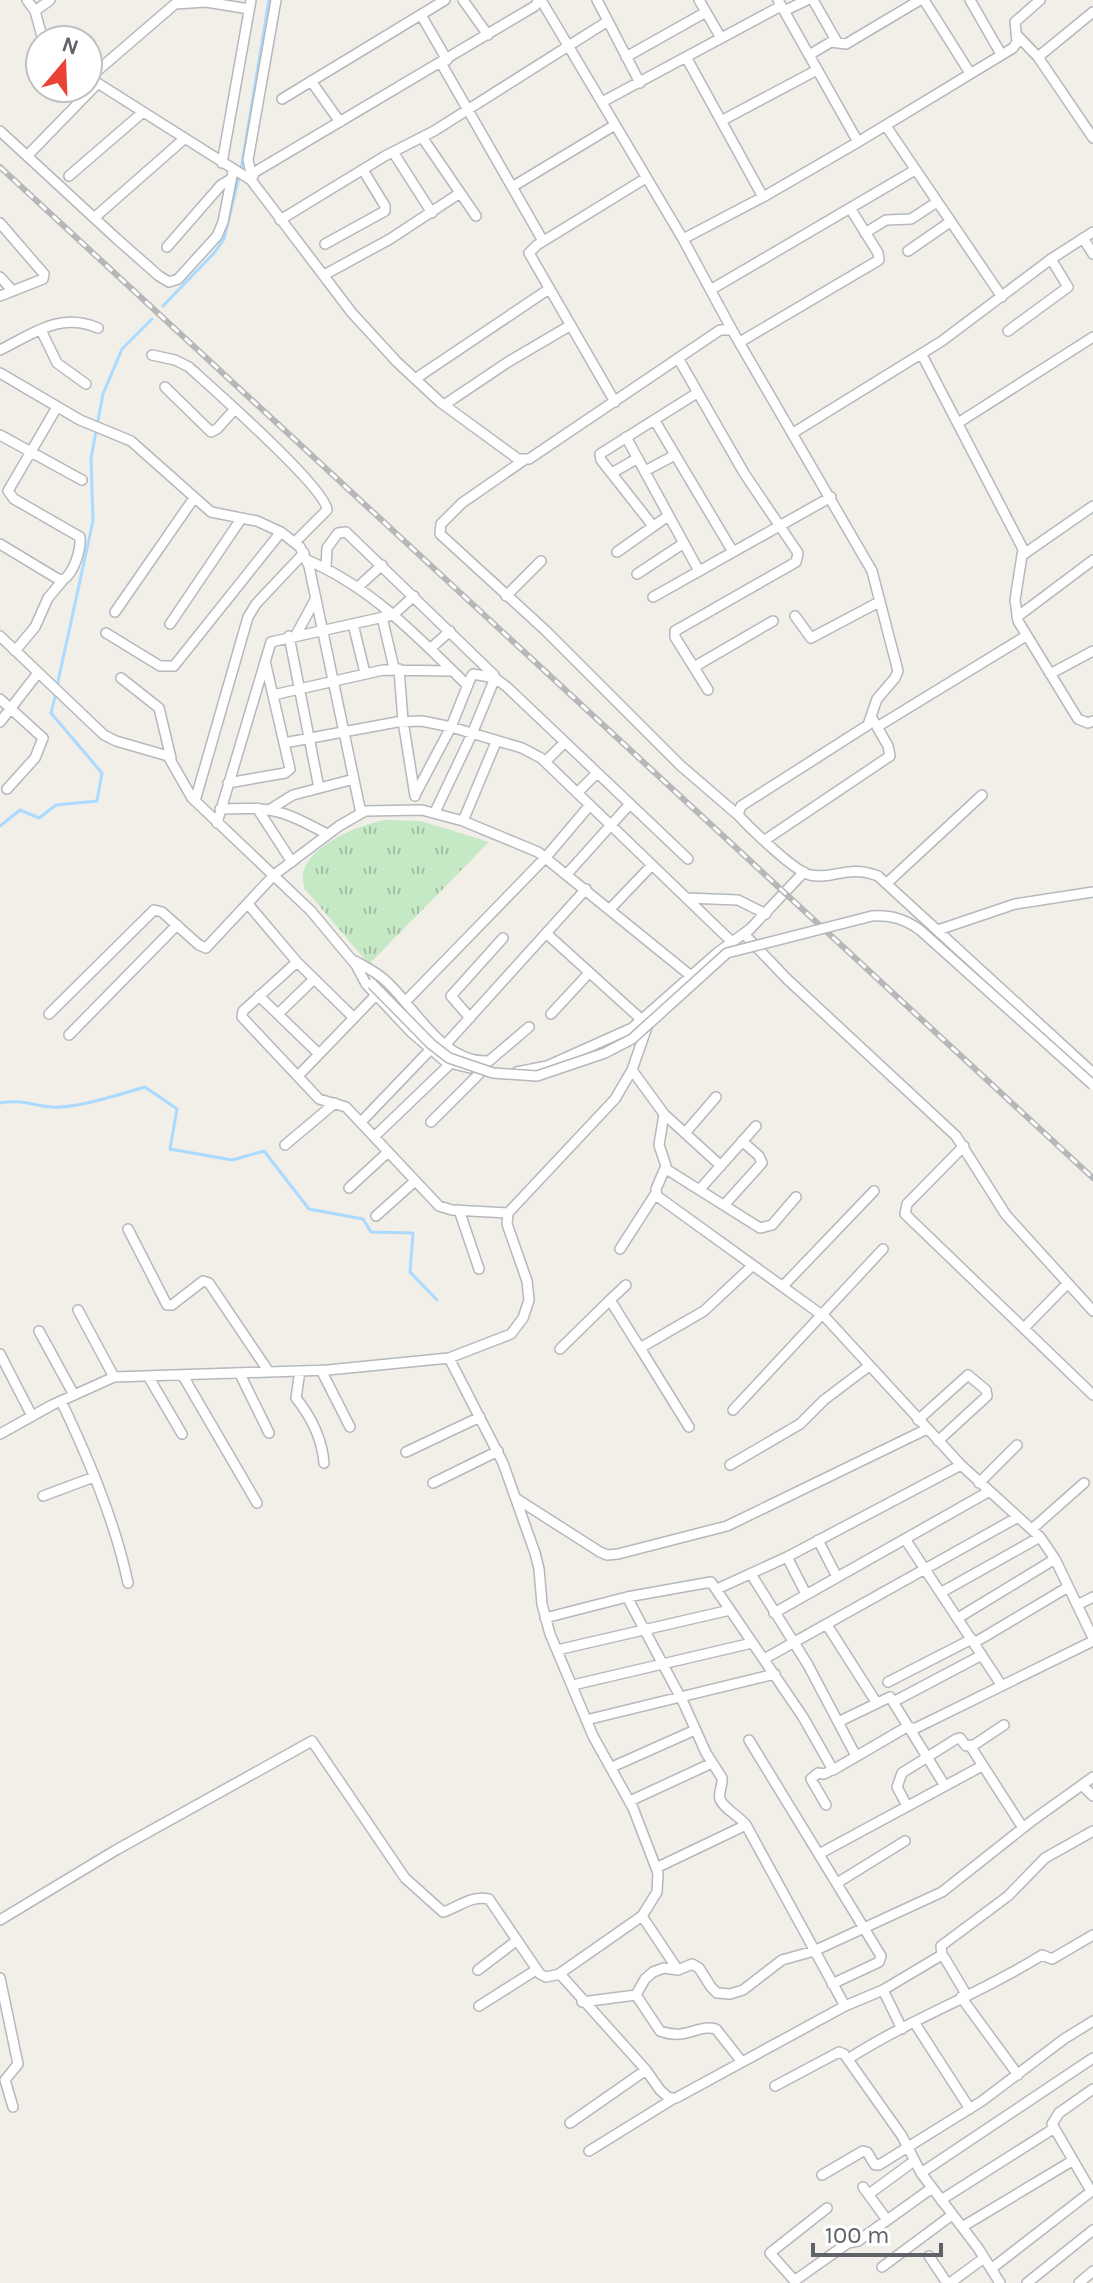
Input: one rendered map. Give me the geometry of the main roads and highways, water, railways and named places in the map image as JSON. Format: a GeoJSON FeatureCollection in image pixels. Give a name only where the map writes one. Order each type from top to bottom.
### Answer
{"type":"FeatureCollection","features":[{"type":"Feature","properties":{"kind":"waterway"},"geometry":{"type":"LineString","coordinates":[[241,170],[269,0]]}},
{"type":"Feature","properties":{"kind":"waterway"},"geometry":{"type":"LineString","coordinates":[[163,306],[224,239],[239,177]]}},
{"type":"Feature","properties":{"kind":"waterway"},"geometry":{"type":"LineString","coordinates":[[57,686],[93,521],[91,458],[103,394],[122,349],[152,319]]}},
{"type":"Feature","properties":{"kind":"waterway"},"geometry":{"type":"LineString","coordinates":[[0,826],[20,810],[39,818],[56,805],[97,801],[102,773],[51,713],[56,693]]}},
{"type":"Feature","properties":{"kind":"waterway"},"geometry":{"type":"LineString","coordinates":[[0,1103],[73,1106],[145,1087],[177,1109],[170,1149],[232,1160],[264,1151],[309,1209],[363,1219],[371,1232],[413,1233],[410,1272],[437,1300]]}},
{"type":"Feature","properties":{"kind":"railway"},"geometry":{"type":"LineString","coordinates":[[0,167],[1093,1178]]}}]}
